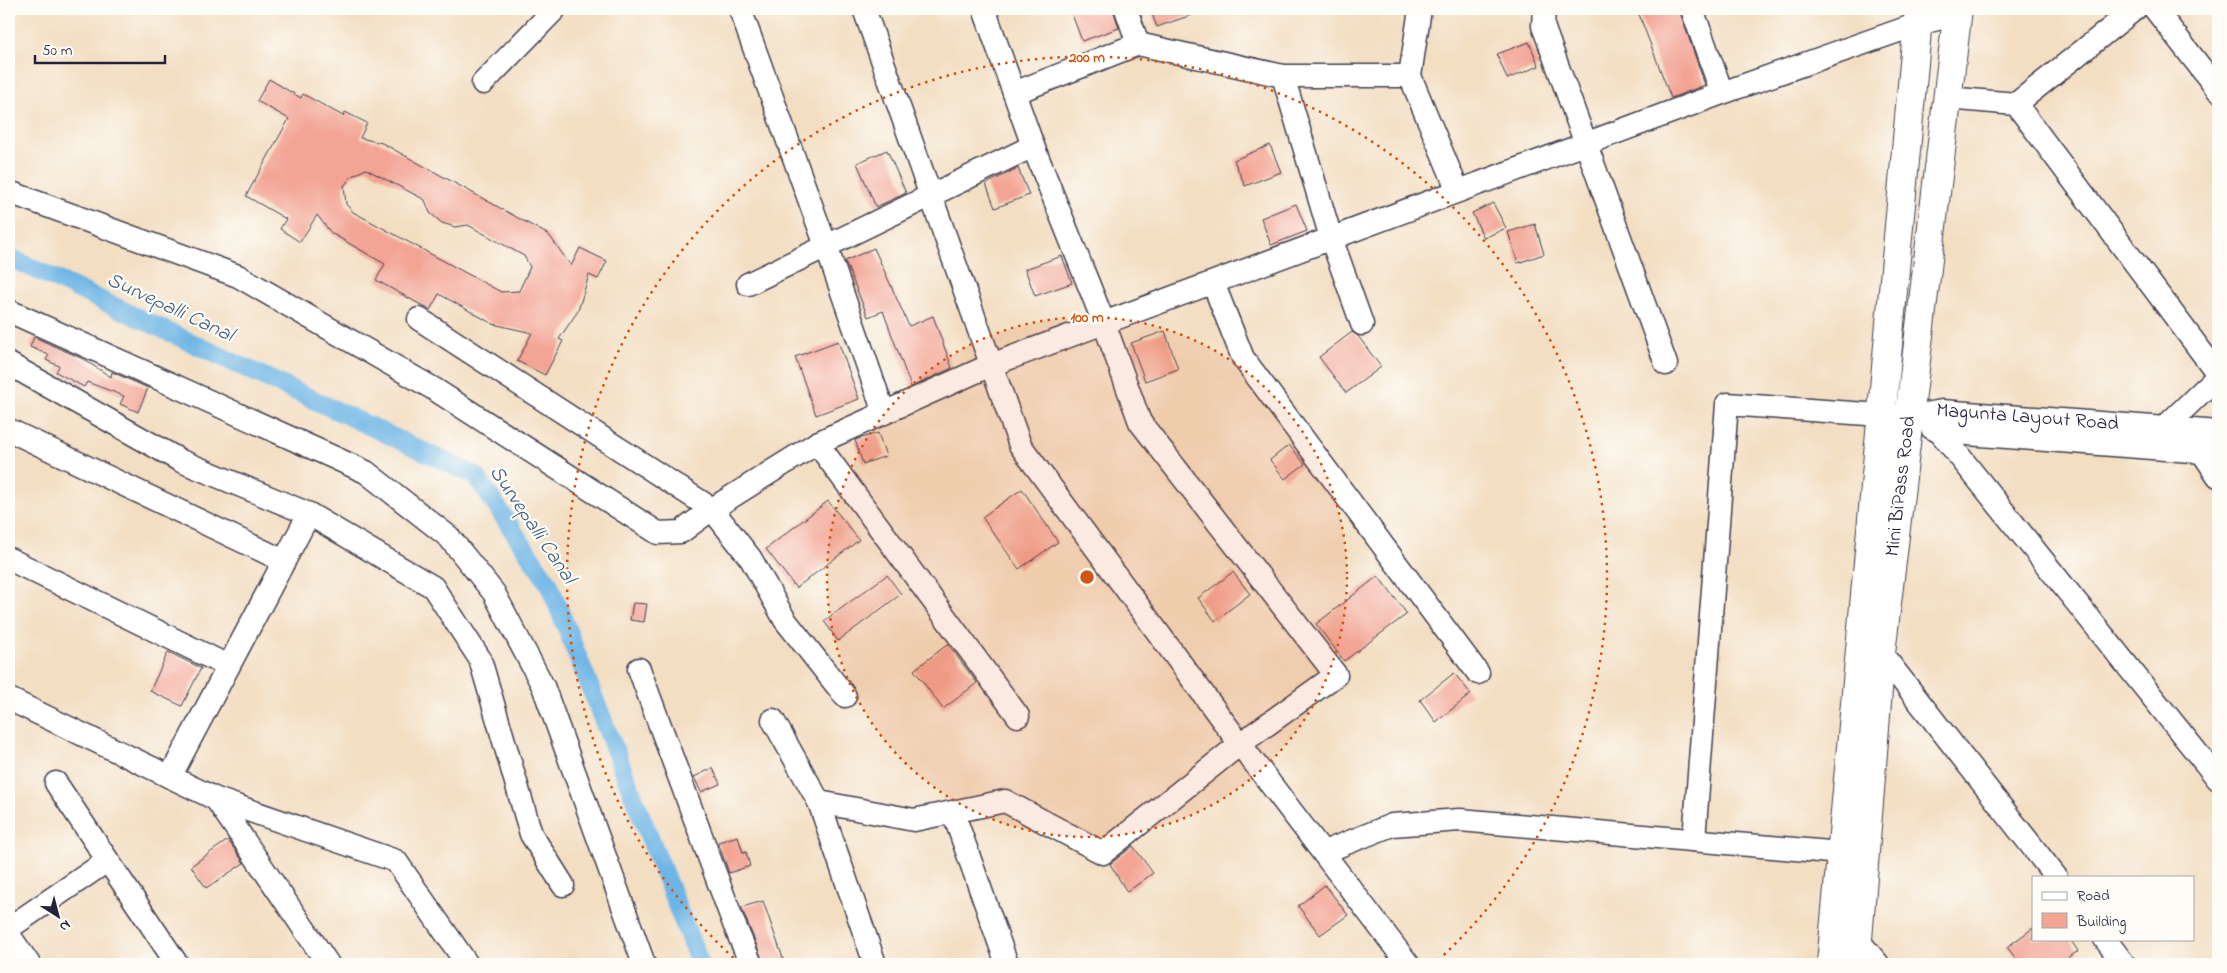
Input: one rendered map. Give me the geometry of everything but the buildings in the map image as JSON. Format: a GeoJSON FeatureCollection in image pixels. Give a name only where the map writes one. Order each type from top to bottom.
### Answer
{"type":"FeatureCollection","features":[{"type":"Feature","properties":{"kind":"main road","name":"Mini BiPass Road"},"geometry":{"type":"LineString","coordinates":[[1857,952],[1882,653],[1958,11]]}},
{"type":"Feature","properties":{"kind":"main road"},"geometry":{"type":"LineString","coordinates":[[1831,964],[1918,16]]}},
{"type":"Feature","properties":{"kind":"street"},"geometry":{"type":"LineString","coordinates":[[483,83],[555,9]]}},
{"type":"Feature","properties":{"kind":"street"},"geometry":{"type":"LineString","coordinates":[[740,9],[884,413]]}},
{"type":"Feature","properties":{"kind":"street"},"geometry":{"type":"LineString","coordinates":[[864,9],[1020,445],[1240,744],[1408,964]]}},
{"type":"Feature","properties":{"kind":"street"},"geometry":{"type":"LineString","coordinates":[[819,802],[914,820],[1005,801],[1103,853],[1240,744],[1336,675],[1140,422],[1104,323],[1033,146],[984,9]]}},
{"type":"Feature","properties":{"kind":"street"},"geometry":{"type":"LineString","coordinates":[[1126,9],[1138,44]]}},
{"type":"Feature","properties":{"kind":"street"},"geometry":{"type":"LineString","coordinates":[[1420,9],[1410,76],[1458,191]]}},
{"type":"Feature","properties":{"kind":"street"},"geometry":{"type":"LineString","coordinates":[[1544,9],[1543,26],[1666,364]]}},
{"type":"Feature","properties":{"kind":"street"},"geometry":{"type":"LineString","coordinates":[[1692,9],[1722,93]]}},
{"type":"Feature","properties":{"kind":"street"},"geometry":{"type":"LineString","coordinates":[[1947,98],[2016,104],[2135,9]]}},
{"type":"Feature","properties":{"kind":"street"},"geometry":{"type":"LineString","coordinates":[[2155,9],[2218,90]]}},
{"type":"Feature","properties":{"kind":"street"},"geometry":{"type":"LineString","coordinates":[[9,192],[238,276],[434,389],[658,533],[680,532],[817,443],[991,365],[1722,93],[1918,16],[1958,11]]}},
{"type":"Feature","properties":{"kind":"street"},"geometry":{"type":"LineString","coordinates":[[1014,94],[1138,44],[1283,76],[1410,76]]}},
{"type":"Feature","properties":{"kind":"street"},"geometry":{"type":"LineString","coordinates":[[1283,76],[1331,238],[1362,324]]}},
{"type":"Feature","properties":{"kind":"street"},"geometry":{"type":"LineString","coordinates":[[2016,104],[2218,375],[2164,428]]}},
{"type":"Feature","properties":{"kind":"street"},"geometry":{"type":"LineString","coordinates":[[748,284],[1033,146]]}},
{"type":"Feature","properties":{"kind":"street"},"geometry":{"type":"LineString","coordinates":[[1212,283],[1243,358],[1478,673]]}},
{"type":"Feature","properties":{"kind":"street"},"geometry":{"type":"LineString","coordinates":[[9,311],[366,472],[448,537],[494,593],[543,686],[644,964]]}},
{"type":"Feature","properties":{"kind":"street"},"geometry":{"type":"LineString","coordinates":[[419,319],[712,510],[751,559],[785,620],[845,696]]}},
{"type":"Feature","properties":{"kind":"street"},"geometry":{"type":"LineString","coordinates":[[9,364],[181,461],[309,514],[433,587],[480,659],[531,834],[563,885]]}},
{"type":"Feature","properties":{"kind":"street"},"geometry":{"type":"LineString","coordinates":[[1694,840],[1727,404],[1909,417]]}},
{"type":"Feature","properties":{"kind":"street","name":"Magunta Layout Road"},"geometry":{"type":"LineString","coordinates":[[1909,417],[1942,412],[2218,432]]}},
{"type":"Feature","properties":{"kind":"street","name":"Magunta Layout Road"},"geometry":{"type":"LineString","coordinates":[[1909,417],[1940,432],[2210,452]]}},
{"type":"Feature","properties":{"kind":"street"},"geometry":{"type":"LineString","coordinates":[[9,430],[284,561]]}},
{"type":"Feature","properties":{"kind":"street"},"geometry":{"type":"LineString","coordinates":[[1940,432],[2218,779]]}},
{"type":"Feature","properties":{"kind":"street"},"geometry":{"type":"LineString","coordinates":[[817,443],[1018,716]]}},
{"type":"Feature","properties":{"kind":"street"},"geometry":{"type":"LineString","coordinates":[[2210,452],[2218,476]]}},
{"type":"Feature","properties":{"kind":"street"},"geometry":{"type":"LineString","coordinates":[[170,777],[309,514]]}},
{"type":"Feature","properties":{"kind":"street"},"geometry":{"type":"LineString","coordinates":[[9,559],[228,666]]}},
{"type":"Feature","properties":{"kind":"street"},"geometry":{"type":"LineString","coordinates":[[1882,653],[2055,876]]}},
{"type":"Feature","properties":{"kind":"street"},"geometry":{"type":"LineString","coordinates":[[639,669],[734,924],[752,964]]}},
{"type":"Feature","properties":{"kind":"street"},"geometry":{"type":"LineString","coordinates":[[9,699],[216,799],[396,861],[467,964]]}},
{"type":"Feature","properties":{"kind":"street"},"geometry":{"type":"LineString","coordinates":[[773,720],[819,802],[875,964]]}},
{"type":"Feature","properties":{"kind":"street"},"geometry":{"type":"LineString","coordinates":[[56,783],[177,964]]}},
{"type":"Feature","properties":{"kind":"street"},"geometry":{"type":"LineString","coordinates":[[216,799],[328,964]]}},
{"type":"Feature","properties":{"kind":"street"},"geometry":{"type":"LineString","coordinates":[[952,812],[1007,964]]}},
{"type":"Feature","properties":{"kind":"street"},"geometry":{"type":"LineString","coordinates":[[1324,852],[1392,826],[1460,820],[1842,853]]}},
{"type":"Feature","properties":{"kind":"street"},"geometry":{"type":"LineString","coordinates":[[9,928],[107,861]]}},
{"type":"Feature","properties":{"kind":"street"},"geometry":{"type":"LineString","coordinates":[[9,935],[29,964]]}},
{"type":"Feature","properties":{"kind":"street"},"geometry":{"type":"LineString","coordinates":[[2106,940],[2124,964]]}},
{"type":"Feature","properties":{"kind":"street"},"geometry":{"type":"LineString","coordinates":[[1857,952],[1878,964]]}},
{"type":"Feature","properties":{"kind":"waterway","name":"Survepalli Canal"},"geometry":{"type":"LineString","coordinates":[[9,257],[476,476],[549,584],[700,964]]}}]}
